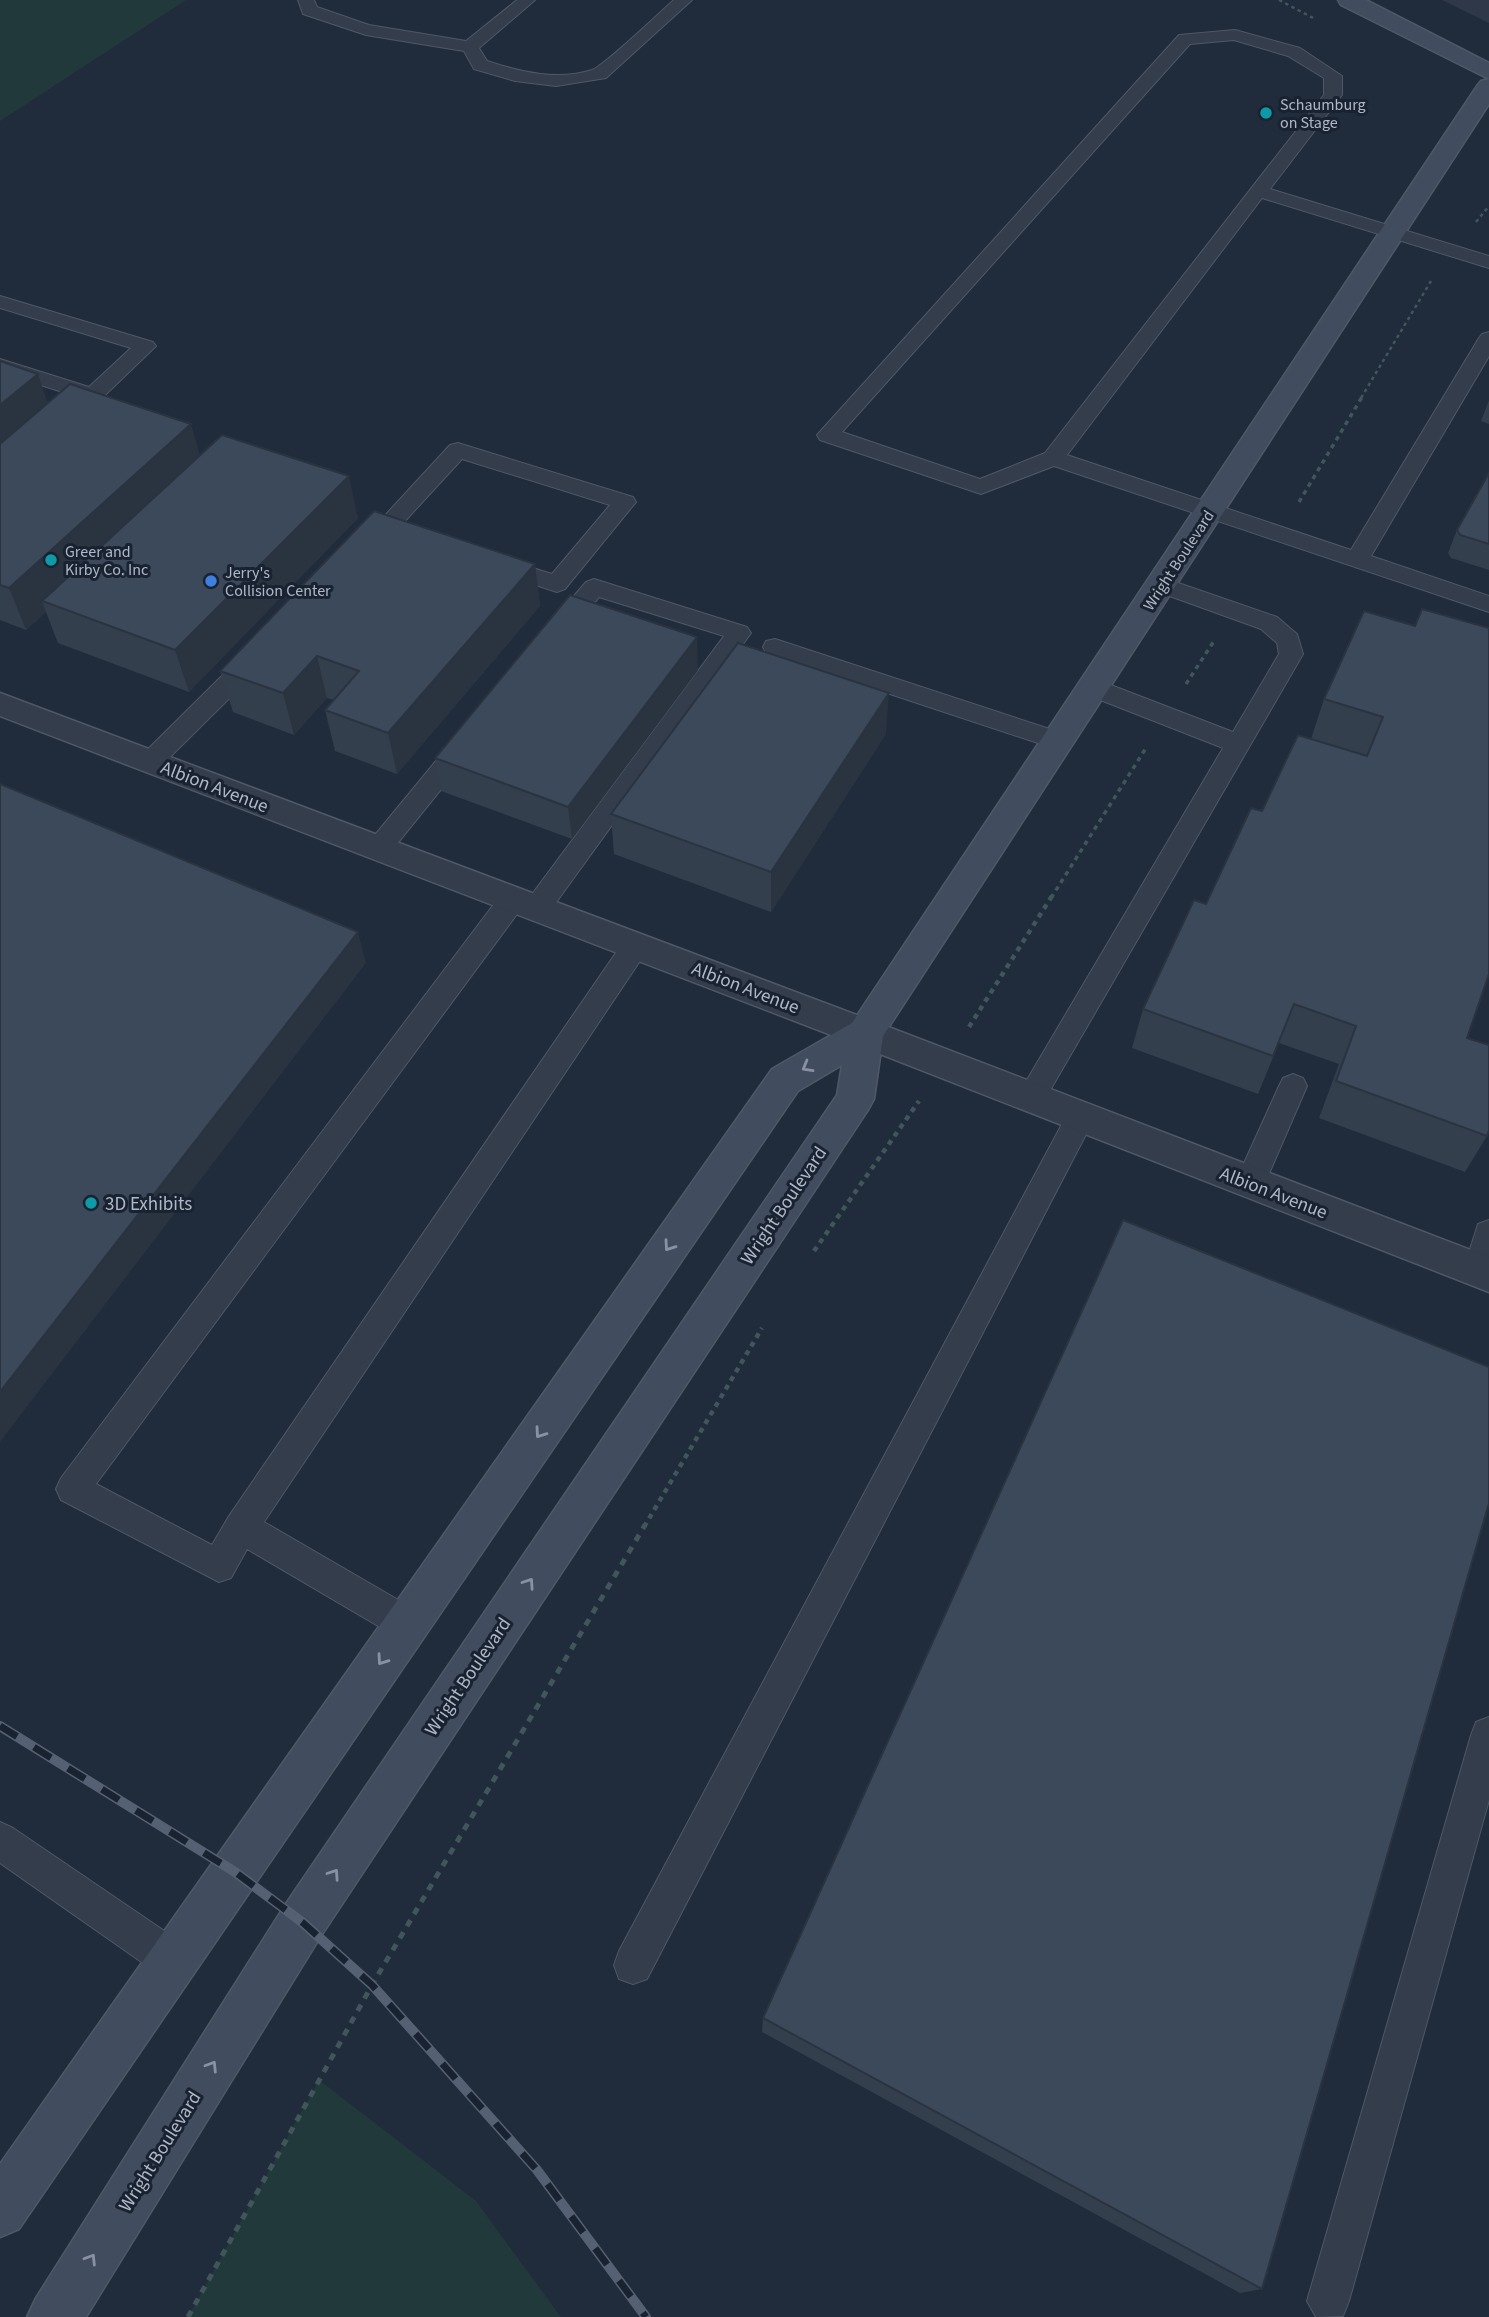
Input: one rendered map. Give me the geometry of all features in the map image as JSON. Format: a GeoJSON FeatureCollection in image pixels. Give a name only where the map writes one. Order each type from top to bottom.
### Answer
{"type":"FeatureCollection","features":[{"type":"Feature","properties":{"kind":"street"},"geometry":{"type":"LineString","coordinates":[[1349,0],[1489,72]]}},
{"type":"Feature","properties":{"kind":"street","name":"Wright Boulevard"},"geometry":{"type":"LineString","coordinates":[[55,2317],[302,1922],[855,1098],[866,1032],[1489,86]]}},
{"type":"Feature","properties":{"kind":"street","name":"Albion Avenue"},"geometry":{"type":"LineString","coordinates":[[0,704],[866,1032],[1483,1273]]}},
{"type":"Feature","properties":{"kind":"street","name":"Wright Boulevard"},"geometry":{"type":"LineString","coordinates":[[0,2210],[785,1080],[866,1032]]}},
{"type":"Feature","properties":{"kind":"lane"},"geometry":{"type":"LineString","coordinates":[[306,0],[309,10],[366,30],[470,47],[527,0]]}},
{"type":"Feature","properties":{"kind":"lane"},"geometry":{"type":"LineString","coordinates":[[470,47],[480,65],[515,76],[556,80],[600,74],[684,0]]}},
{"type":"Feature","properties":{"kind":"lane"},"geometry":{"type":"LineString","coordinates":[[1235,35],[1294,52],[1333,76],[1333,95],[1053,458],[981,487],[828,435],[1185,39],[1235,35]]}},
{"type":"Feature","properties":{"kind":"lane"},"geometry":{"type":"LineString","coordinates":[[1258,191],[1489,262]]}},
{"type":"Feature","properties":{"kind":"lane"},"geometry":{"type":"LineString","coordinates":[[0,302],[146,346],[56,430]]}},
{"type":"Feature","properties":{"kind":"lane"},"geometry":{"type":"LineString","coordinates":[[1357,560],[1489,338]]}},
{"type":"Feature","properties":{"kind":"lane"},"geometry":{"type":"LineString","coordinates":[[0,365],[93,395]]}},
{"type":"Feature","properties":{"kind":"lane"},"geometry":{"type":"LineString","coordinates":[[367,547],[458,450],[625,502],[557,584],[478,558]]}},
{"type":"Feature","properties":{"kind":"lane"},"geometry":{"type":"LineString","coordinates":[[1053,458],[1489,604]]}},
{"type":"Feature","properties":{"kind":"lane"},"geometry":{"type":"LineString","coordinates":[[386,528],[413,537]]}},
{"type":"Feature","properties":{"kind":"lane"},"geometry":{"type":"LineString","coordinates":[[1031,1098],[1291,654],[1289,640],[1269,624],[1161,585]]}},
{"type":"Feature","properties":{"kind":"lane"},"geometry":{"type":"LineString","coordinates":[[543,649],[594,586],[739,633],[525,903],[73,1489],[219,1566],[242,1527],[636,945]]}},
{"type":"Feature","properties":{"kind":"lane"},"geometry":{"type":"LineString","coordinates":[[150,761],[268,645]]}},
{"type":"Feature","properties":{"kind":"lane"},"geometry":{"type":"LineString","coordinates":[[775,647],[1059,741]]}},
{"type":"Feature","properties":{"kind":"lane"},"geometry":{"type":"LineString","coordinates":[[1094,688],[1238,744]]}},
{"type":"Feature","properties":{"kind":"lane"},"geometry":{"type":"LineString","coordinates":[[379,848],[474,732]]}},
{"type":"Feature","properties":{"kind":"lane"},"geometry":{"type":"LineString","coordinates":[[1250,1183],[1293,1086]]}},
{"type":"Feature","properties":{"kind":"lane"},"geometry":{"type":"LineString","coordinates":[[633,1965],[1080,1117]]}},
{"type":"Feature","properties":{"kind":"lane"},"geometry":{"type":"LineString","coordinates":[[1483,1273],[1489,1233]]}},
{"type":"Feature","properties":{"kind":"lane"},"geometry":{"type":"LineString","coordinates":[[242,1527],[407,1624]]}},
{"type":"Feature","properties":{"kind":"lane"},"geometry":{"type":"LineString","coordinates":[[1328,2301],[1489,1735]]}},
{"type":"Feature","properties":{"kind":"lane"},"geometry":{"type":"LineString","coordinates":[[0,1841],[174,1961]]}},
{"type":"Feature","properties":{"kind":"path"},"geometry":{"type":"LineString","coordinates":[[188,2317],[372,1985]]}},
{"type":"Feature","properties":{"kind":"shaded area"},"geometry":{"type":"Polygon","coordinates":[[[1442,0],[1489,0],[1489,23],[1442,0]]]}},
{"type":"Feature","properties":{"kind":"green space"},"geometry":{"type":"Polygon","coordinates":[[[0,0],[186,0],[0,121],[0,0]]]}},
{"type":"Feature","properties":{"kind":"green space"},"geometry":{"type":"Polygon","coordinates":[[[319,2080],[476,2201],[561,2317],[188,2317],[319,2080]]]}},
{"type":"Feature","properties":{"kind":"building"},"geometry":{"type":"Polygon","coordinates":[[[0,361],[38,374],[0,405],[0,361]]]}},
{"type":"Feature","properties":{"kind":"building"},"geometry":{"type":"Polygon","coordinates":[[[70,384],[191,424],[9,588],[0,585],[0,444],[70,384]]]}},
{"type":"Feature","properties":{"kind":"building"},"geometry":{"type":"Polygon","coordinates":[[[222,435],[349,476],[175,650],[42,601],[222,435]]]}},
{"type":"Feature","properties":{"kind":"building"},"geometry":{"type":"Polygon","coordinates":[[[1489,473],[1489,544],[1460,535],[1457,530],[1489,473]]]}},
{"type":"Feature","properties":{"kind":"building"},"geometry":{"type":"Polygon","coordinates":[[[374,511],[535,564],[388,733],[325,710],[359,671],[317,656],[283,693],[220,671],[374,511]]]}},
{"type":"Feature","properties":{"kind":"building"},"geometry":{"type":"Polygon","coordinates":[[[570,595],[697,637],[568,807],[435,758],[570,595]]]}},
{"type":"Feature","properties":{"kind":"building"},"geometry":{"type":"Polygon","coordinates":[[[1422,609],[1489,628],[1489,974],[1467,1038],[1489,1045],[1487,1136],[1336,1081],[1356,1026],[1294,1004],[1273,1056],[1143,1009],[1194,900],[1206,904],[1251,808],[1262,811],[1298,735],[1367,756],[1383,717],[1324,699],[1364,611],[1415,626],[1422,609]]]}},
{"type":"Feature","properties":{"kind":"building"},"geometry":{"type":"Polygon","coordinates":[[[738,643],[889,693],[771,872],[611,814],[738,643]]]}},
{"type":"Feature","properties":{"kind":"building","name":"3D Exhibits"},"geometry":{"type":"Polygon","coordinates":[[[0,784],[358,932],[0,1392],[0,784]]]}},
{"type":"Feature","properties":{"kind":"building"},"geometry":{"type":"Polygon","coordinates":[[[1123,1220],[1489,1367],[1489,1503],[1262,2289],[763,2018],[1123,1220]]]}},
{"type":"Feature","properties":{"kind":"railway"},"geometry":{"type":"LineString","coordinates":[[0,1726],[235,1872],[302,1922],[372,1985],[537,2170],[646,2317]]}},
{"type":"Feature","properties":{"kind":"place","name":"Schaumburg on Stage"},"geometry":{"type":"Point","coordinates":[1266,113]}},
{"type":"Feature","properties":{"kind":"place","name":"Greer and Kirby Co. Inc"},"geometry":{"type":"Point","coordinates":[51,560]}},
{"type":"Feature","properties":{"kind":"place","name":"Jerry's Collision Center"},"geometry":{"type":"Point","coordinates":[211,581]}},
{"type":"Feature","properties":{"kind":"place","name":"3D Exhibits"},"geometry":{"type":"Point","coordinates":[91,1203]}}]}
